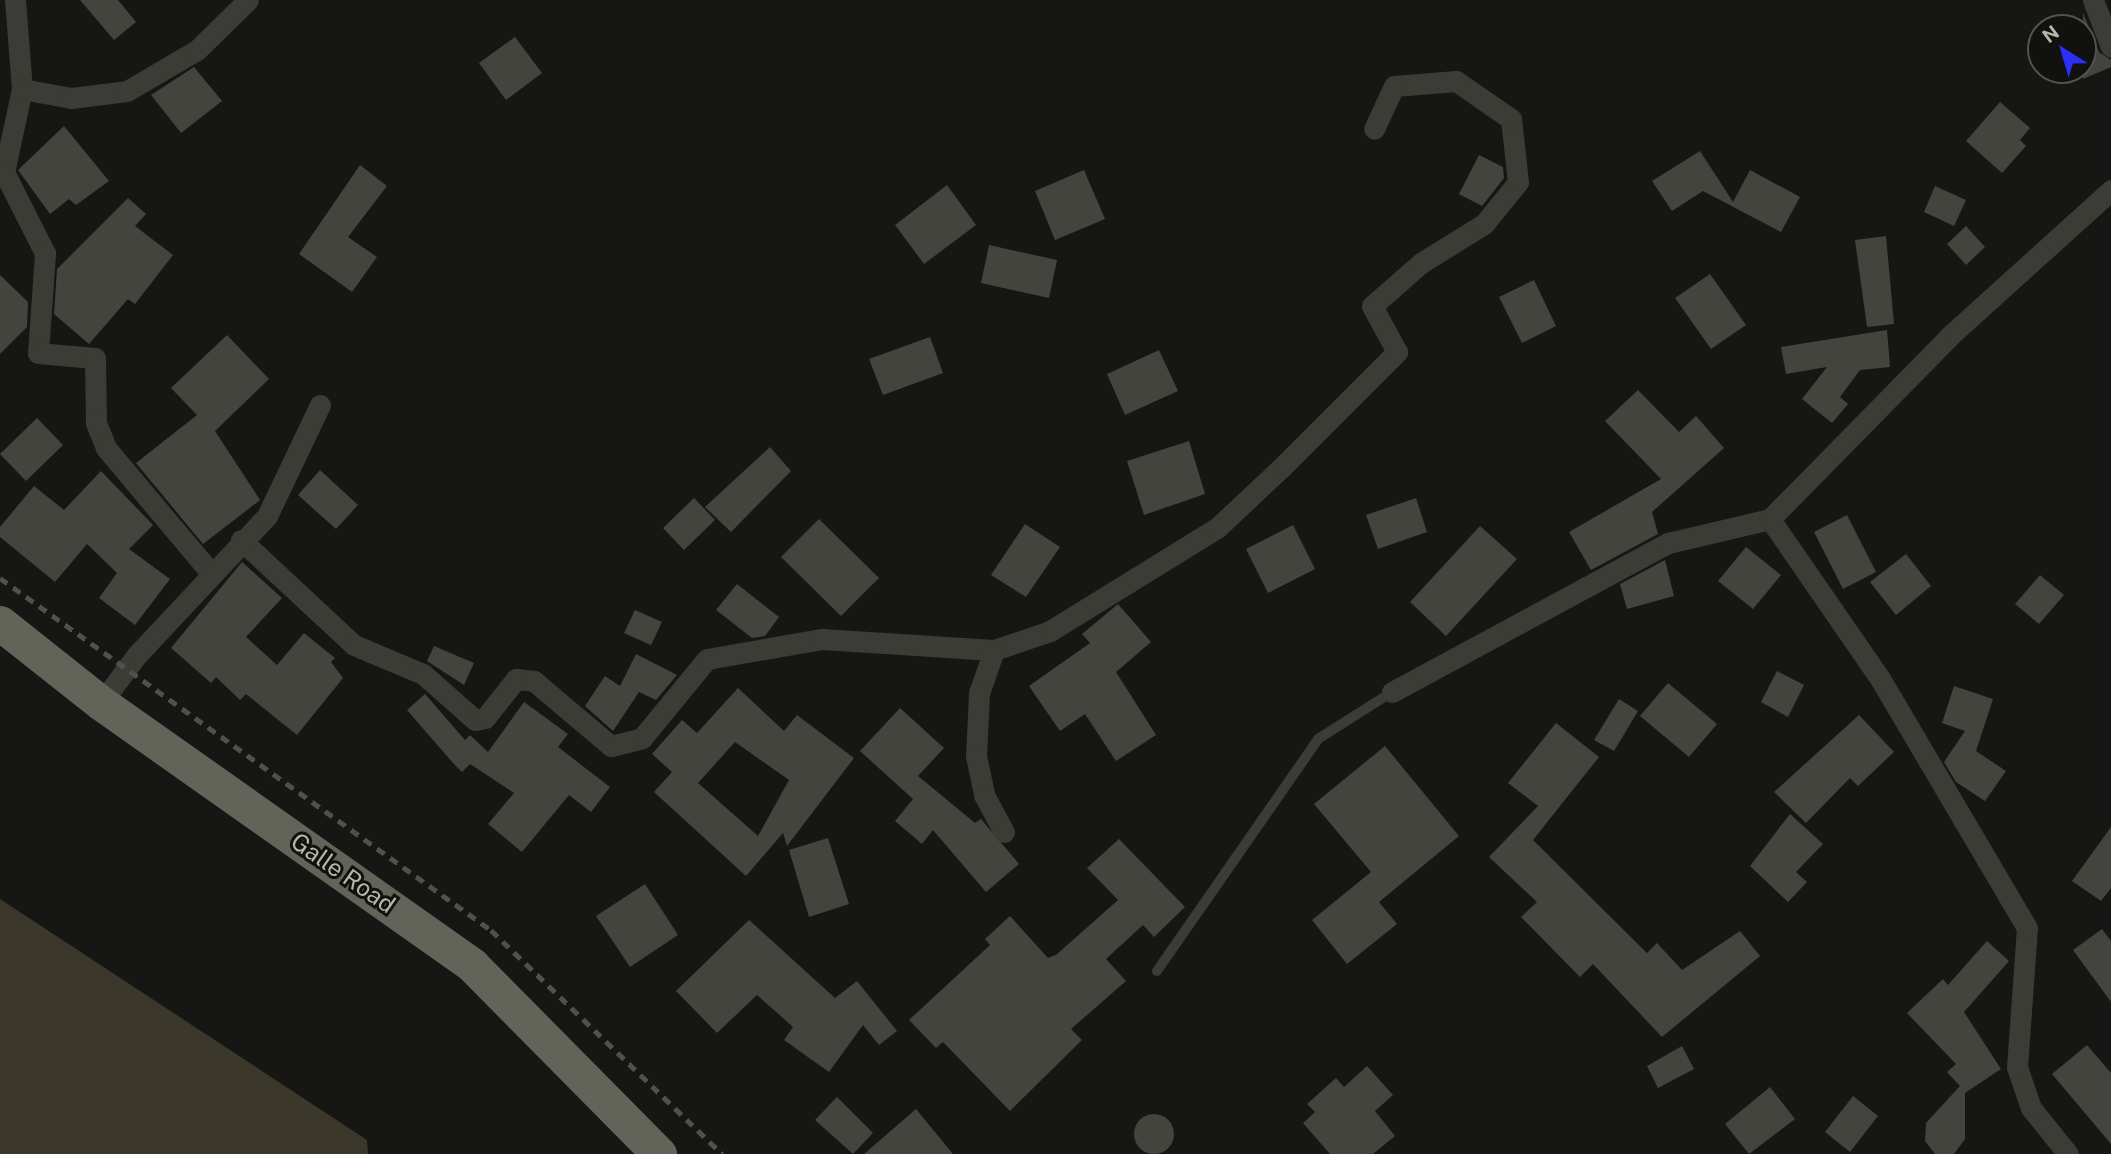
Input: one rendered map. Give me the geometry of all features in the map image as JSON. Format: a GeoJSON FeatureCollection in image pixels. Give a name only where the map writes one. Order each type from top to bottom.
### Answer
{"type":"FeatureCollection","features":[{"type":"Feature","properties":{"kind":"highway","name":"Galle Road"},"geometry":{"type":"LineString","coordinates":[[0,623],[101,703],[472,965],[659,1154]]}},
{"type":"Feature","properties":{"kind":"street"},"geometry":{"type":"LineString","coordinates":[[15,0],[22,89],[4,172],[45,253],[38,353],[95,358],[96,423],[106,448],[210,572]]}},
{"type":"Feature","properties":{"kind":"street"},"geometry":{"type":"LineString","coordinates":[[22,89],[71,98],[127,91],[197,51],[248,0]]}},
{"type":"Feature","properties":{"kind":"street"},"geometry":{"type":"LineString","coordinates":[[2093,0],[2111,47]]}},
{"type":"Feature","properties":{"kind":"street"},"geometry":{"type":"LineString","coordinates":[[241,540],[354,645],[423,674],[475,720],[485,718],[516,679],[534,681],[611,746],[642,738],[707,659],[821,639],[994,650],[1050,631],[1217,527],[1397,352],[1372,306],[1421,263],[1484,224],[1518,182],[1511,119],[1456,81],[1394,86],[1374,129]]}},
{"type":"Feature","properties":{"kind":"street"},"geometry":{"type":"LineString","coordinates":[[1392,692],[1668,543],[1770,519],[1945,340],[2111,190]]}},
{"type":"Feature","properties":{"kind":"street"},"geometry":{"type":"LineString","coordinates":[[101,703],[210,572],[267,516],[320,405]]}},
{"type":"Feature","properties":{"kind":"street"},"geometry":{"type":"LineString","coordinates":[[1770,519],[1881,680],[2027,928],[2017,1067],[2031,1108],[2068,1154]]}},
{"type":"Feature","properties":{"kind":"street"},"geometry":{"type":"LineString","coordinates":[[994,650],[979,693],[976,756],[984,795],[1004,832]]}},
{"type":"Feature","properties":{"kind":"lane"},"geometry":{"type":"LineString","coordinates":[[1157,971],[1318,739],[1392,692]]}},
{"type":"Feature","properties":{"kind":"shaded area"},"geometry":{"type":"Polygon","coordinates":[[[0,899],[367,1140],[368,1154],[0,1154],[0,899]]]}},
{"type":"Feature","properties":{"kind":"building"},"geometry":{"type":"Polygon","coordinates":[[[80,0],[118,0],[136,22],[114,40],[80,0]]]}},
{"type":"Feature","properties":{"kind":"building"},"geometry":{"type":"Polygon","coordinates":[[[515,37],[542,73],[506,100],[479,63],[515,37]]]}},
{"type":"Feature","properties":{"kind":"building"},"geometry":{"type":"Polygon","coordinates":[[[2097,47],[2099,52],[2111,60],[2111,67],[2097,73],[2097,47]]]}},
{"type":"Feature","properties":{"kind":"building"},"geometry":{"type":"Polygon","coordinates":[[[194,67],[222,101],[181,133],[151,95],[194,67]]]}},
{"type":"Feature","properties":{"kind":"building"},"geometry":{"type":"Polygon","coordinates":[[[2000,102],[2030,128],[2020,140],[2026,146],[2002,173],[1966,141],[2000,102]]]}},
{"type":"Feature","properties":{"kind":"building"},"geometry":{"type":"Polygon","coordinates":[[[64,126],[109,181],[76,205],[69,199],[50,214],[18,170],[64,126]]]}},
{"type":"Feature","properties":{"kind":"building"},"geometry":{"type":"Polygon","coordinates":[[[1700,151],[1733,202],[1750,170],[1800,197],[1781,232],[1703,191],[1672,211],[1652,181],[1700,151]]]}},
{"type":"Feature","properties":{"kind":"building"},"geometry":{"type":"Polygon","coordinates":[[[1479,155],[1503,167],[1504,178],[1482,206],[1459,194],[1479,155]]]}},
{"type":"Feature","properties":{"kind":"building"},"geometry":{"type":"Polygon","coordinates":[[[360,165],[387,186],[348,237],[377,257],[352,292],[299,254],[360,165]]]}},
{"type":"Feature","properties":{"kind":"building"},"geometry":{"type":"Polygon","coordinates":[[[1084,170],[1105,219],[1055,240],[1035,191],[1084,170]]]}},
{"type":"Feature","properties":{"kind":"building"},"geometry":{"type":"Polygon","coordinates":[[[947,185],[976,225],[924,264],[895,225],[947,185]]]}},
{"type":"Feature","properties":{"kind":"building"},"geometry":{"type":"Polygon","coordinates":[[[1935,186],[1966,200],[1954,226],[1924,212],[1935,186]]]}},
{"type":"Feature","properties":{"kind":"building"},"geometry":{"type":"Polygon","coordinates":[[[128,198],[146,214],[135,226],[173,255],[135,304],[128,299],[89,344],[54,314],[57,269],[128,198]]]}},
{"type":"Feature","properties":{"kind":"building"},"geometry":{"type":"Polygon","coordinates":[[[1966,226],[1985,247],[1966,265],[1947,244],[1966,226]]]}},
{"type":"Feature","properties":{"kind":"building"},"geometry":{"type":"Polygon","coordinates":[[[1886,236],[1894,324],[1867,327],[1855,240],[1886,236]]]}},
{"type":"Feature","properties":{"kind":"building"},"geometry":{"type":"Polygon","coordinates":[[[989,245],[1057,260],[1049,298],[981,283],[989,245]]]}},
{"type":"Feature","properties":{"kind":"building"},"geometry":{"type":"Polygon","coordinates":[[[1710,274],[1746,325],[1711,349],[1675,298],[1710,274]]]}},
{"type":"Feature","properties":{"kind":"building"},"geometry":{"type":"Polygon","coordinates":[[[0,275],[28,302],[27,327],[0,354],[0,275]]]}},
{"type":"Feature","properties":{"kind":"building"},"geometry":{"type":"Polygon","coordinates":[[[1534,280],[1556,326],[1522,343],[1499,297],[1534,280]]]}},
{"type":"Feature","properties":{"kind":"building"},"geometry":{"type":"Polygon","coordinates":[[[1887,330],[1890,367],[1860,370],[1840,397],[1848,404],[1832,423],[1802,399],[1827,367],[1786,374],[1781,347],[1887,330]]]}},
{"type":"Feature","properties":{"kind":"building"},"geometry":{"type":"Polygon","coordinates":[[[227,335],[269,379],[215,431],[260,500],[203,544],[136,463],[197,415],[171,388],[227,335]]]}},
{"type":"Feature","properties":{"kind":"building"},"geometry":{"type":"Polygon","coordinates":[[[930,337],[943,373],[883,395],[869,359],[930,337]]]}},
{"type":"Feature","properties":{"kind":"building"},"geometry":{"type":"Polygon","coordinates":[[[1159,350],[1178,391],[1125,415],[1107,374],[1159,350]]]}},
{"type":"Feature","properties":{"kind":"building"},"geometry":{"type":"Polygon","coordinates":[[[1638,390],[1679,432],[1696,416],[1724,448],[1652,512],[1658,534],[1591,570],[1569,532],[1661,479],[1605,421],[1638,390]]]}},
{"type":"Feature","properties":{"kind":"building"},"geometry":{"type":"Polygon","coordinates":[[[37,418],[63,445],[26,481],[0,454],[37,418]]]}},
{"type":"Feature","properties":{"kind":"building"},"geometry":{"type":"Polygon","coordinates":[[[1189,441],[1205,494],[1144,515],[1127,461],[1189,441]]]}},
{"type":"Feature","properties":{"kind":"building"},"geometry":{"type":"Polygon","coordinates":[[[770,447],[791,471],[731,532],[705,507],[770,447]]]}},
{"type":"Feature","properties":{"kind":"building"},"geometry":{"type":"Polygon","coordinates":[[[320,470],[358,505],[336,529],[298,495],[320,470]]]}},
{"type":"Feature","properties":{"kind":"building"},"geometry":{"type":"Polygon","coordinates":[[[101,471],[153,525],[129,549],[170,579],[135,625],[99,598],[117,573],[87,544],[55,582],[0,537],[0,527],[34,486],[64,510],[101,471]]]}},
{"type":"Feature","properties":{"kind":"building"},"geometry":{"type":"Polygon","coordinates":[[[694,498],[715,520],[684,550],[663,528],[694,498]]]}},
{"type":"Feature","properties":{"kind":"building"},"geometry":{"type":"Polygon","coordinates":[[[1416,498],[1427,532],[1378,549],[1366,515],[1416,498]]]}},
{"type":"Feature","properties":{"kind":"building"},"geometry":{"type":"Polygon","coordinates":[[[1847,515],[1876,572],[1843,589],[1814,532],[1847,515]]]}},
{"type":"Feature","properties":{"kind":"building"},"geometry":{"type":"Polygon","coordinates":[[[819,519],[879,578],[841,616],[781,557],[819,519]]]}},
{"type":"Feature","properties":{"kind":"building"},"geometry":{"type":"Polygon","coordinates":[[[1025,524],[1060,547],[1026,597],[991,575],[1025,524]]]}},
{"type":"Feature","properties":{"kind":"building"},"geometry":{"type":"Polygon","coordinates":[[[1293,525],[1315,569],[1268,593],[1246,549],[1293,525]]]}},
{"type":"Feature","properties":{"kind":"building"},"geometry":{"type":"Polygon","coordinates":[[[1480,526],[1517,559],[1446,636],[1410,602],[1480,526]]]}},
{"type":"Feature","properties":{"kind":"building"},"geometry":{"type":"Polygon","coordinates":[[[1746,547],[1781,575],[1753,609],[1718,581],[1746,547]]]}},
{"type":"Feature","properties":{"kind":"building"},"geometry":{"type":"Polygon","coordinates":[[[1906,554],[1931,586],[1896,615],[1870,582],[1906,554]]]}},
{"type":"Feature","properties":{"kind":"building"},"geometry":{"type":"Polygon","coordinates":[[[1665,560],[1674,596],[1627,609],[1620,584],[1665,560]]]}},
{"type":"Feature","properties":{"kind":"building"},"geometry":{"type":"Polygon","coordinates":[[[242,562],[282,598],[246,637],[277,665],[304,633],[335,658],[331,662],[343,678],[297,735],[246,694],[240,700],[216,677],[211,683],[171,648],[242,562]]]}},
{"type":"Feature","properties":{"kind":"building"},"geometry":{"type":"Polygon","coordinates":[[[2040,575],[2064,595],[2039,624],[2015,604],[2040,575]]]}},
{"type":"Feature","properties":{"kind":"building"},"geometry":{"type":"Polygon","coordinates":[[[737,584],[779,617],[765,636],[752,638],[716,610],[737,584]]]}},
{"type":"Feature","properties":{"kind":"building"},"geometry":{"type":"Polygon","coordinates":[[[1118,604],[1151,642],[1116,672],[1156,735],[1116,761],[1085,714],[1060,731],[1029,686],[1090,643],[1082,634],[1118,604]]]}},
{"type":"Feature","properties":{"kind":"building"},"geometry":{"type":"Polygon","coordinates":[[[635,610],[662,622],[651,645],[624,633],[635,610]]]}},
{"type":"Feature","properties":{"kind":"building"},"geometry":{"type":"Polygon","coordinates":[[[434,646],[474,663],[464,685],[427,661],[434,646]]]}},
{"type":"Feature","properties":{"kind":"building"},"geometry":{"type":"Polygon","coordinates":[[[636,654],[677,675],[656,700],[639,692],[613,731],[585,706],[605,676],[620,686],[636,654]]]}},
{"type":"Feature","properties":{"kind":"building"},"geometry":{"type":"Polygon","coordinates":[[[1777,671],[1804,685],[1788,717],[1761,702],[1777,671]]]}},
{"type":"Feature","properties":{"kind":"building"},"geometry":{"type":"Polygon","coordinates":[[[1668,683],[1717,724],[1689,757],[1640,716],[1668,683]]]}},
{"type":"Feature","properties":{"kind":"building"},"geometry":{"type":"Polygon","coordinates":[[[1954,686],[1993,699],[1976,751],[2006,771],[1985,801],[1956,782],[1944,762],[1965,731],[1942,723],[1954,686]]]}},
{"type":"Feature","properties":{"kind":"building"},"geometry":{"type":"Polygon","coordinates":[[[738,688],[784,731],[797,715],[854,758],[787,846],[783,833],[746,876],[654,792],[672,772],[652,754],[682,720],[697,733],[738,688]],[[735,742],[698,783],[758,836],[789,780],[735,742]]]}},
{"type":"Feature","properties":{"kind":"building"},"geometry":{"type":"Polygon","coordinates":[[[425,694],[465,740],[470,735],[488,752],[524,702],[568,734],[558,747],[610,787],[591,812],[569,795],[522,852],[488,824],[514,793],[470,764],[462,772],[453,763],[407,710],[425,694]]]}},
{"type":"Feature","properties":{"kind":"building"},"geometry":{"type":"Polygon","coordinates":[[[1619,699],[1638,711],[1614,751],[1594,740],[1619,699]]]}},
{"type":"Feature","properties":{"kind":"building"},"geometry":{"type":"Polygon","coordinates":[[[900,708],[944,748],[918,776],[975,823],[981,819],[1019,864],[986,892],[933,830],[922,844],[895,821],[913,799],[860,751],[900,708]]]}},
{"type":"Feature","properties":{"kind":"building"},"geometry":{"type":"Polygon","coordinates":[[[1859,715],[1894,752],[1858,786],[1850,778],[1806,823],[1774,792],[1859,715]]]}},
{"type":"Feature","properties":{"kind":"building"},"geometry":{"type":"Polygon","coordinates":[[[1556,723],[1599,757],[1533,840],[1647,953],[1657,943],[1682,970],[1740,931],[1760,956],[1662,1037],[1593,964],[1580,977],[1521,917],[1537,902],[1489,857],[1538,806],[1508,783],[1556,723]]]}},
{"type":"Feature","properties":{"kind":"building"},"geometry":{"type":"Polygon","coordinates":[[[1385,746],[1459,836],[1379,902],[1397,924],[1347,964],[1312,920],[1371,872],[1314,804],[1385,746]]]}},
{"type":"Feature","properties":{"kind":"building"},"geometry":{"type":"Polygon","coordinates":[[[1790,814],[1823,844],[1796,872],[1807,882],[1788,902],[1750,866],[1790,814]]]}},
{"type":"Feature","properties":{"kind":"building"},"geometry":{"type":"Polygon","coordinates":[[[2111,827],[2111,888],[2101,901],[2072,881],[2111,827]]]}},
{"type":"Feature","properties":{"kind":"building"},"geometry":{"type":"Polygon","coordinates":[[[828,838],[849,904],[809,917],[789,850],[828,838]]]}},
{"type":"Feature","properties":{"kind":"building"},"geometry":{"type":"Polygon","coordinates":[[[1119,839],[1185,907],[1154,937],[1143,925],[1106,959],[1126,981],[1071,1029],[1082,1040],[1010,1111],[943,1042],[936,1048],[909,1020],[990,945],[985,939],[1010,916],[1048,958],[1056,955],[1118,900],[1087,868],[1119,839]]]}},
{"type":"Feature","properties":{"kind":"building"},"geometry":{"type":"Polygon","coordinates":[[[645,884],[678,935],[630,967],[596,916],[645,884]]]}},
{"type":"Feature","properties":{"kind":"building"},"geometry":{"type":"Polygon","coordinates":[[[749,920],[835,998],[857,981],[897,1031],[879,1045],[863,1025],[829,1072],[784,1040],[793,1027],[757,995],[717,1033],[676,991],[749,920]]]}},
{"type":"Feature","properties":{"kind":"building"},"geometry":{"type":"Polygon","coordinates":[[[2102,929],[2111,941],[2111,1002],[2073,950],[2102,929]]]}},
{"type":"Feature","properties":{"kind":"building"},"geometry":{"type":"Polygon","coordinates":[[[1987,941],[2009,961],[1964,1012],[2001,1069],[1965,1093],[1965,1139],[1954,1154],[1935,1154],[1925,1141],[1926,1123],[1960,1086],[1947,1072],[1956,1064],[1907,1013],[1943,979],[1948,985],[1987,941]]]}},
{"type":"Feature","properties":{"kind":"building"},"geometry":{"type":"Polygon","coordinates":[[[2087,1045],[2111,1073],[2111,1144],[2052,1074],[2087,1045]]]}},
{"type":"Feature","properties":{"kind":"building"},"geometry":{"type":"Polygon","coordinates":[[[1682,1046],[1694,1069],[1658,1088],[1647,1066],[1682,1046]]]}},
{"type":"Feature","properties":{"kind":"building"},"geometry":{"type":"Polygon","coordinates":[[[1367,1066],[1393,1095],[1375,1111],[1395,1136],[1373,1154],[1330,1154],[1303,1123],[1315,1112],[1307,1104],[1336,1078],[1344,1087],[1367,1066]]]}},
{"type":"Feature","properties":{"kind":"building"},"geometry":{"type":"Polygon","coordinates":[[[1770,1087],[1795,1119],[1749,1154],[1725,1124],[1770,1087]]]}},
{"type":"Feature","properties":{"kind":"building"},"geometry":{"type":"Polygon","coordinates":[[[1853,1096],[1878,1116],[1850,1152],[1825,1132],[1853,1096]]]}},
{"type":"Feature","properties":{"kind":"building"},"geometry":{"type":"Polygon","coordinates":[[[837,1097],[873,1133],[853,1154],[815,1120],[837,1097]]]}},
{"type":"Feature","properties":{"kind":"building"},"geometry":{"type":"Polygon","coordinates":[[[916,1109],[953,1154],[864,1154],[916,1109]]]}},
{"type":"Feature","properties":{"kind":"building"},"geometry":{"type":"Polygon","coordinates":[[[1154,1114],[1168,1120],[1174,1134],[1168,1148],[1154,1154],[1140,1148],[1134,1134],[1140,1120],[1154,1114]]]}},
{"type":"Feature","properties":{"kind":"railway"},"geometry":{"type":"LineString","coordinates":[[0,578],[491,930],[722,1154]]}}]}
